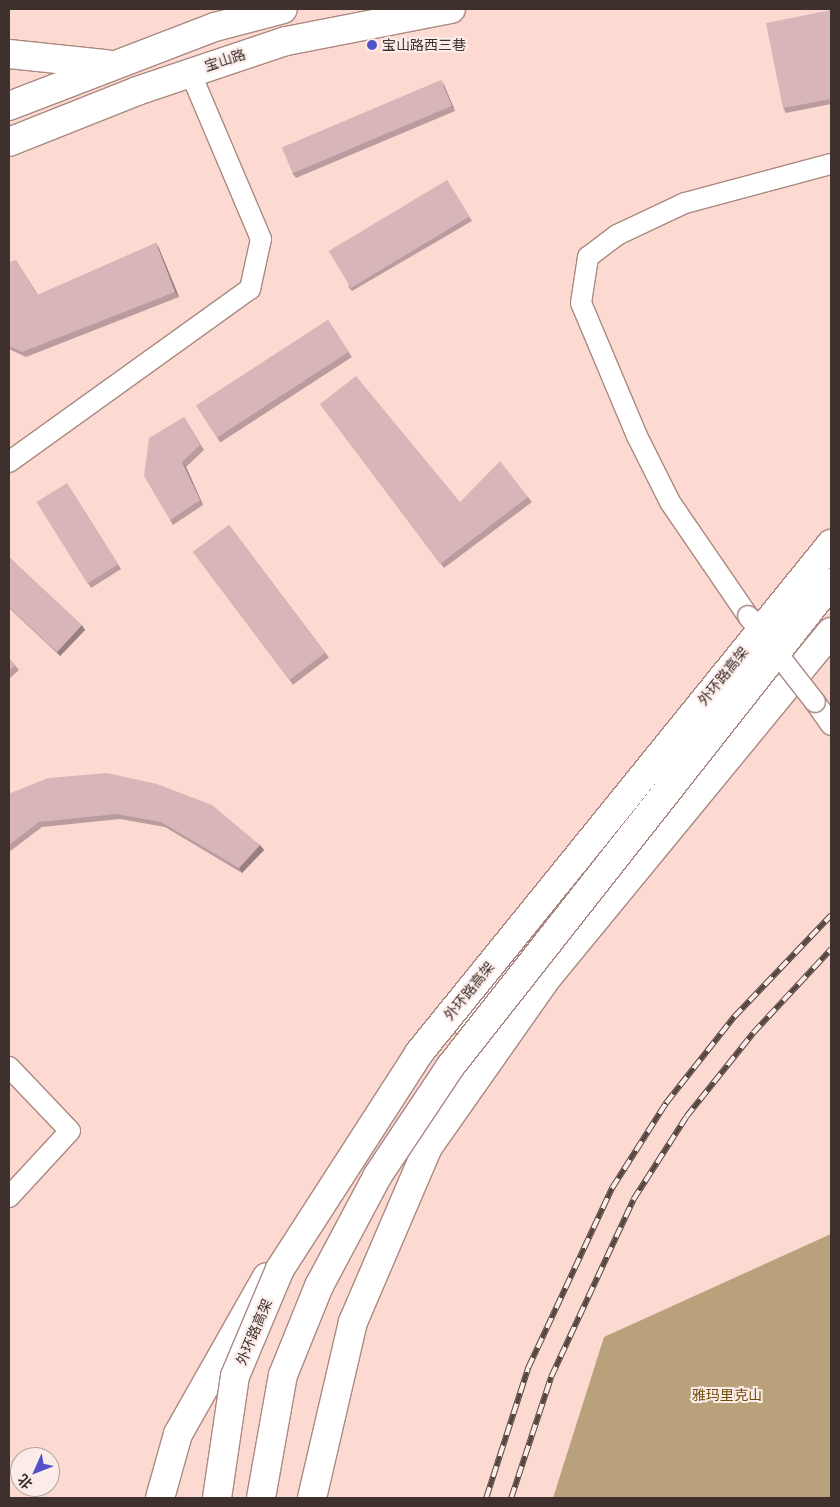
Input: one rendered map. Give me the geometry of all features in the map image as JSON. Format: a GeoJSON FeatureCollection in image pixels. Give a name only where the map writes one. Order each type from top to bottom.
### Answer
{"type":"FeatureCollection","features":[{"type":"Feature","properties":{"kind":"main road"},"geometry":{"type":"LineString","coordinates":[[9,106],[110,65],[215,27],[283,9]]}},
{"type":"Feature","properties":{"kind":"main road","name":"宝山路"},"geometry":{"type":"LineString","coordinates":[[9,142],[190,72],[286,41],[451,9]]}},
{"type":"Feature","properties":{"kind":"main road"},"geometry":{"type":"LineString","coordinates":[[9,54],[110,65]]}},
{"type":"Feature","properties":{"kind":"main road","name":"外环路高架"},"geometry":{"type":"LineString","coordinates":[[217,1498],[235,1376],[280,1269],[419,1053],[831,544]]}},
{"type":"Feature","properties":{"kind":"main road"},"geometry":{"type":"LineString","coordinates":[[160,1498],[178,1434],[277,1259],[386,1113],[831,571]]}},
{"type":"Feature","properties":{"kind":"main road","name":"外环路高架"},"geometry":{"type":"LineString","coordinates":[[261,1498],[283,1375],[319,1286],[378,1175],[450,1067],[831,583]]}},
{"type":"Feature","properties":{"kind":"main road"},"geometry":{"type":"LineString","coordinates":[[312,1498],[353,1322],[428,1147],[546,978],[831,632]]}},
{"type":"Feature","properties":{"kind":"street"},"geometry":{"type":"LineString","coordinates":[[9,462],[250,289],[261,240],[190,72]]}},
{"type":"Feature","properties":{"kind":"street"},"geometry":{"type":"LineString","coordinates":[[831,164],[685,203],[617,235],[588,257],[581,303],[637,436],[670,502],[748,616],[831,725]]}},
{"type":"Feature","properties":{"kind":"street"},"geometry":{"type":"LineString","coordinates":[[9,1067],[70,1130],[9,1198]]}},
{"type":"Feature","properties":{"kind":"green space","name":"雅玛里克山"},"geometry":{"type":"Polygon","coordinates":[[[831,1234],[831,1498],[553,1498],[604,1337],[831,1234]]]}},
{"type":"Feature","properties":{"kind":"building"},"geometry":{"type":"Polygon","coordinates":[[[831,10],[831,99],[783,108],[766,23],[831,10]]]}},
{"type":"Feature","properties":{"kind":"building"},"geometry":{"type":"Polygon","coordinates":[[[441,80],[452,106],[293,173],[282,148],[441,80]]]}},
{"type":"Feature","properties":{"kind":"building"},"geometry":{"type":"Polygon","coordinates":[[[447,180],[469,217],[351,288],[329,251],[447,180]]]}},
{"type":"Feature","properties":{"kind":"building"},"geometry":{"type":"Polygon","coordinates":[[[156,243],[175,292],[22,352],[9,346],[9,263],[16,260],[37,295],[156,243]]]}},
{"type":"Feature","properties":{"kind":"building"},"geometry":{"type":"Polygon","coordinates":[[[328,320],[349,352],[217,437],[196,406],[328,320]]]}},
{"type":"Feature","properties":{"kind":"building"},"geometry":{"type":"Polygon","coordinates":[[[356,376],[460,502],[500,461],[528,497],[440,564],[320,404],[356,376]]]}},
{"type":"Feature","properties":{"kind":"building"},"geometry":{"type":"Polygon","coordinates":[[[184,417],[200,445],[182,462],[200,500],[170,520],[144,476],[149,438],[184,417]]]}},
{"type":"Feature","properties":{"kind":"building"},"geometry":{"type":"Polygon","coordinates":[[[67,483],[118,564],[87,583],[36,502],[67,483]]]}},
{"type":"Feature","properties":{"kind":"building"},"geometry":{"type":"Polygon","coordinates":[[[229,525],[325,653],[289,680],[193,552],[229,525]]]}},
{"type":"Feature","properties":{"kind":"building"},"geometry":{"type":"Polygon","coordinates":[[[9,557],[82,625],[57,652],[9,607],[9,557]]]}},
{"type":"Feature","properties":{"kind":"building"},"geometry":{"type":"Polygon","coordinates":[[[9,658],[15,665],[9,671],[9,658]]]}},
{"type":"Feature","properties":{"kind":"building"},"geometry":{"type":"Polygon","coordinates":[[[107,773],[157,784],[212,805],[260,845],[239,868],[161,822],[116,814],[39,822],[9,845],[9,794],[49,778],[107,773]]]}},
{"type":"Feature","properties":{"kind":"railway"},"geometry":{"type":"LineString","coordinates":[[486,1498],[528,1368],[612,1188],[666,1103],[734,1017],[831,915]]}},
{"type":"Feature","properties":{"kind":"railway"},"geometry":{"type":"LineString","coordinates":[[511,1498],[551,1377],[633,1200],[686,1117],[753,1033],[831,949]]}},
{"type":"Feature","properties":{"kind":"place","name":"宝山路西三巷"},"geometry":{"type":"Point","coordinates":[372,45]}}]}
